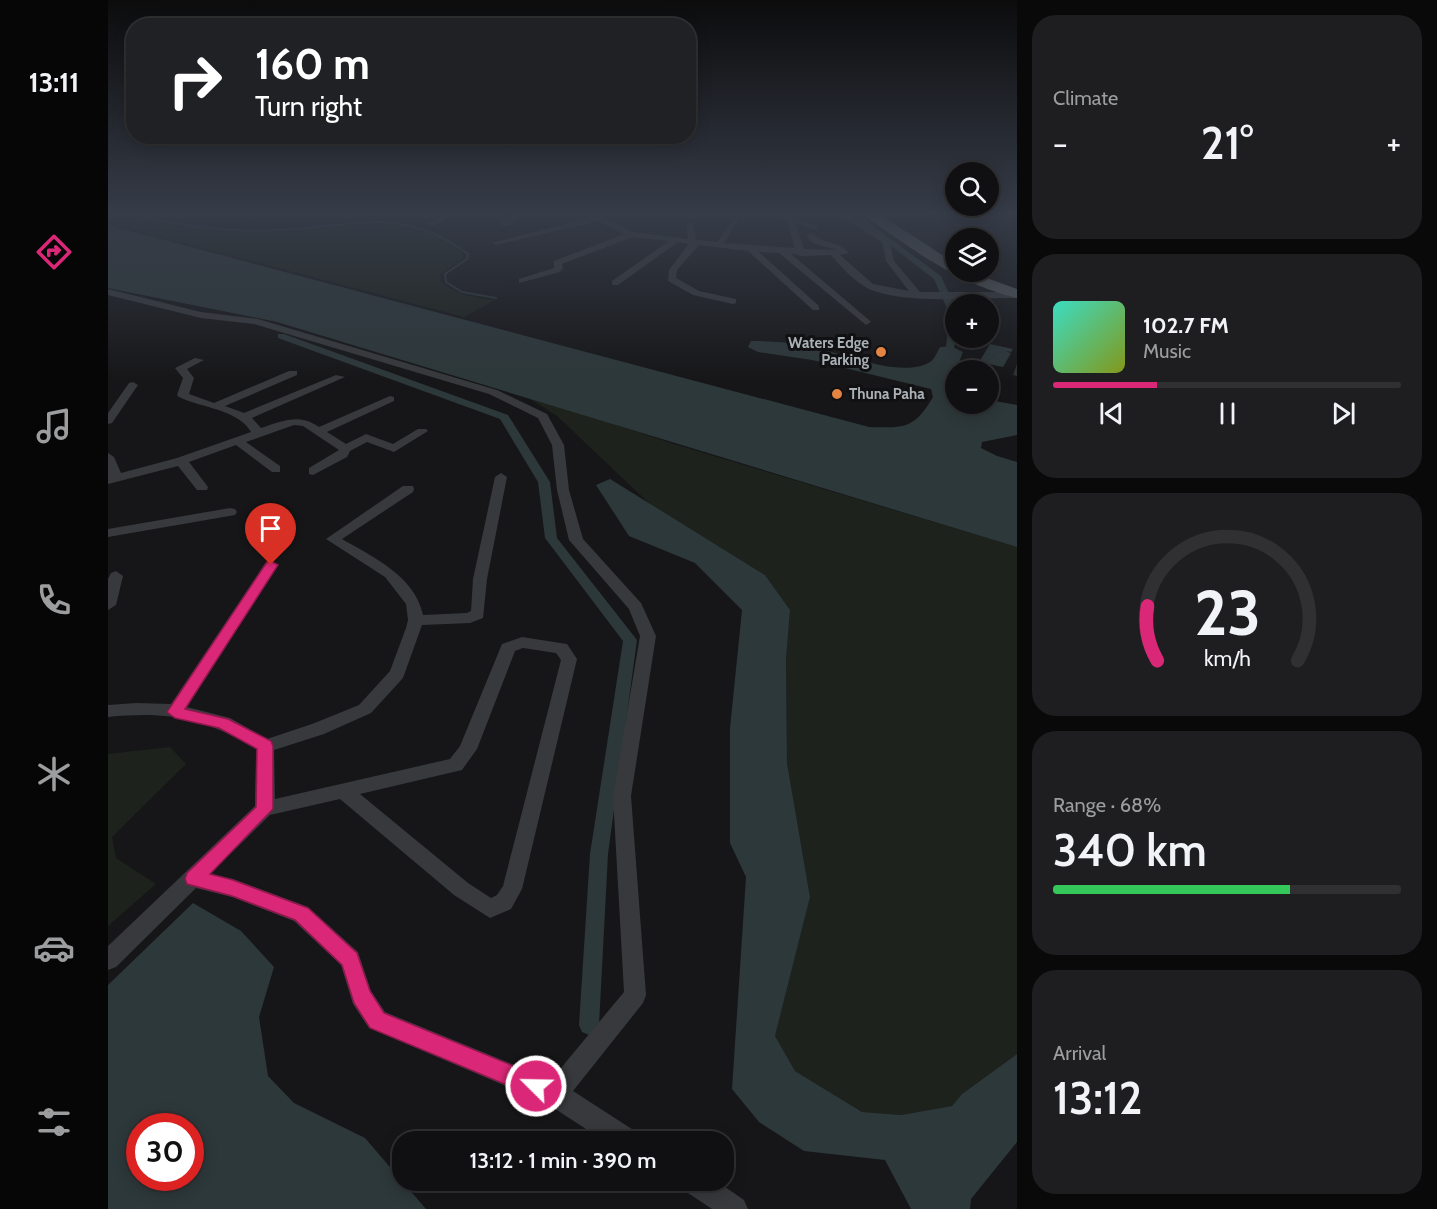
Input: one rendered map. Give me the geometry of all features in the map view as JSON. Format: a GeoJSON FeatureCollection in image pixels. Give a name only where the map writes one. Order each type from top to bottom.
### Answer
{"type":"FeatureCollection","features":[{"type":"Feature","properties":{"kind":"main road"},"geometry":{"type":"LineString","coordinates":[[950,268],[985,285],[1017,293]]}},
{"type":"Feature","properties":{"kind":"main road"},"geometry":{"type":"LineString","coordinates":[[987,282],[1017,293]]}},
{"type":"Feature","properties":{"kind":"street"},"geometry":{"type":"LineString","coordinates":[[522,281],[558,268]]}},
{"type":"Feature","properties":{"kind":"street"},"geometry":{"type":"LineString","coordinates":[[615,283],[636,268]]}},
{"type":"Feature","properties":{"kind":"street"},"geometry":{"type":"LineString","coordinates":[[674,268],[672,279],[690,287],[696,293],[733,301]]}},
{"type":"Feature","properties":{"kind":"street"},"geometry":{"type":"LineString","coordinates":[[772,268],[816,308]]}},
{"type":"Feature","properties":{"kind":"street"},"geometry":{"type":"LineString","coordinates":[[802,268],[866,322]]}},
{"type":"Feature","properties":{"kind":"street"},"geometry":{"type":"LineString","coordinates":[[849,268],[869,286],[879,290],[945,294]]}},
{"type":"Feature","properties":{"kind":"street"},"geometry":{"type":"LineString","coordinates":[[896,268],[916,293]]}},
{"type":"Feature","properties":{"kind":"street"},"geometry":{"type":"LineString","coordinates":[[956,294],[980,289],[985,285]]}},
{"type":"Feature","properties":{"kind":"street"},"geometry":{"type":"LineString","coordinates":[[108,292],[182,311],[255,321],[493,392],[543,416],[558,445],[563,490],[576,540],[636,607],[648,636],[622,796],[635,995],[555,1094]]}},
{"type":"Feature","properties":{"kind":"street"},"geometry":{"type":"LineString","coordinates":[[956,294],[1017,293]]}},
{"type":"Feature","properties":{"kind":"street"},"geometry":{"type":"LineString","coordinates":[[199,360],[180,368],[189,378],[183,396],[192,401],[216,406],[243,418],[256,427],[258,433]]}},
{"type":"Feature","properties":{"kind":"street"},"geometry":{"type":"LineString","coordinates":[[216,406],[293,373]]}},
{"type":"Feature","properties":{"kind":"street"},"geometry":{"type":"LineString","coordinates":[[243,418],[340,377]]}},
{"type":"Feature","properties":{"kind":"street"},"geometry":{"type":"LineString","coordinates":[[108,421],[133,385]]}},
{"type":"Feature","properties":{"kind":"street"},"geometry":{"type":"LineString","coordinates":[[319,430],[390,399]]}},
{"type":"Feature","properties":{"kind":"street"},"geometry":{"type":"LineString","coordinates":[[108,457],[113,479],[181,461],[239,442],[258,433],[300,421],[319,430],[345,449]]}},
{"type":"Feature","properties":{"kind":"street"},"geometry":{"type":"LineString","coordinates":[[313,471],[366,438],[394,448],[422,431]]}},
{"type":"Feature","properties":{"kind":"street"},"geometry":{"type":"LineString","coordinates":[[239,442],[276,469]]}},
{"type":"Feature","properties":{"kind":"street"},"geometry":{"type":"LineString","coordinates":[[181,461],[202,488]]}},
{"type":"Feature","properties":{"kind":"street"},"geometry":{"type":"LineString","coordinates":[[416,620],[470,618],[478,614],[480,579],[501,477]]}},
{"type":"Feature","properties":{"kind":"street"},"geometry":{"type":"LineString","coordinates":[[108,711],[129,708],[175,712],[223,723],[265,746],[318,729],[365,709],[397,674],[416,620],[413,603],[390,574],[333,539],[408,489]]}},
{"type":"Feature","properties":{"kind":"street"},"geometry":{"type":"LineString","coordinates":[[108,533],[230,512]]}},
{"type":"Feature","properties":{"kind":"street"},"geometry":{"type":"LineString","coordinates":[[175,712],[271,565]]}},
{"type":"Feature","properties":{"kind":"street"},"geometry":{"type":"LineString","coordinates":[[108,605],[116,576]]}},
{"type":"Feature","properties":{"kind":"street"},"geometry":{"type":"LineString","coordinates":[[108,960],[264,809],[456,765],[468,749],[508,648],[522,642],[561,648],[569,659],[512,889],[504,902],[490,909],[460,889],[343,792]]}},
{"type":"Feature","properties":{"kind":"street"},"geometry":{"type":"LineString","coordinates":[[264,809],[265,746]]}},
{"type":"Feature","properties":{"kind":"street"},"geometry":{"type":"LineString","coordinates":[[194,879],[233,888],[301,914],[350,959],[361,996],[377,1020],[555,1094],[613,1131]]}},
{"type":"Feature","properties":{"kind":"street"},"geometry":{"type":"LineString","coordinates":[[708,1191],[735,1209]]}},
{"type":"Feature","properties":{"kind":"shaded area"},"geometry":{"type":"Polygon","coordinates":[[[108,268],[272,268],[869,427],[900,426],[914,421],[933,397],[931,389],[812,360],[758,352],[748,347],[751,341],[800,345],[869,363],[903,368],[918,367],[930,362],[940,347],[955,348],[963,352],[960,360],[945,360],[945,414],[999,414],[999,402],[1017,405],[1017,435],[982,442],[981,448],[1017,462],[1017,547],[277,322],[108,288],[108,268]]]}},
{"type":"Feature","properties":{"kind":"shaded area"},"geometry":{"type":"Polygon","coordinates":[[[280,268],[448,268],[440,274],[441,282],[466,295],[495,300],[464,317],[280,268]]]}},
{"type":"Feature","properties":{"kind":"shaded area"},"geometry":{"type":"Polygon","coordinates":[[[999,346],[1013,349],[1011,352],[1005,351],[1011,353],[1003,367],[999,366],[999,360],[980,360],[988,348],[999,348],[999,346]]]}},
{"type":"Feature","properties":{"kind":"shaded area"},"geometry":{"type":"Polygon","coordinates":[[[522,394],[674,444],[1017,547],[1017,1054],[962,1094],[952,1106],[901,1115],[862,1112],[795,1071],[775,1036],[810,897],[787,763],[786,660],[790,610],[765,575],[652,506],[557,416],[522,394]]]}},
{"type":"Feature","properties":{"kind":"shaded area"},"geometry":{"type":"Polygon","coordinates":[[[610,479],[765,575],[790,610],[786,660],[787,763],[810,897],[775,1036],[795,1071],[862,1112],[901,1115],[952,1106],[962,1094],[1017,1054],[1017,1142],[971,1199],[970,1209],[911,1209],[885,1160],[804,1151],[759,1122],[732,1089],[746,877],[730,843],[730,728],[742,610],[695,563],[629,536],[596,485],[610,479]]]}},
{"type":"Feature","properties":{"kind":"shaded area"},"geometry":{"type":"Polygon","coordinates":[[[170,747],[186,764],[112,837],[116,858],[156,884],[108,926],[108,754],[170,747]]]}},
{"type":"Feature","properties":{"kind":"shaded area"},"geometry":{"type":"Polygon","coordinates":[[[193,903],[241,931],[274,967],[259,1017],[268,1076],[294,1103],[365,1138],[392,1169],[392,1191],[411,1191],[426,1209],[108,1209],[108,985],[193,903]]]}},
{"type":"Feature","properties":{"kind":"waterway"},"geometry":{"type":"LineString","coordinates":[[453,268],[445,274],[446,282],[462,292],[496,298]]}},
{"type":"Feature","properties":{"kind":"waterway"},"geometry":{"type":"LineString","coordinates":[[925,268],[938,278],[945,294]]}},
{"type":"Feature","properties":{"kind":"waterway"},"geometry":{"type":"LineString","coordinates":[[281,336],[504,417],[544,482],[551,538],[630,640],[599,854],[589,1025]]}},
{"type":"Feature","properties":{"kind":"place","name":"Waters Edge Parking"},"geometry":{"type":"Point","coordinates":[881,352]}},
{"type":"Feature","properties":{"kind":"place","name":"Thuna Paha"},"geometry":{"type":"Point","coordinates":[837,394]}},
{"type":"Feature","properties":{"kind":"route"},"geometry":{"type":"LineString","coordinates":[[271,565],[175,712],[223,723],[265,746],[264,809],[194,879],[233,888],[301,914],[350,959],[361,996],[377,1020],[536,1086]]}}]}
